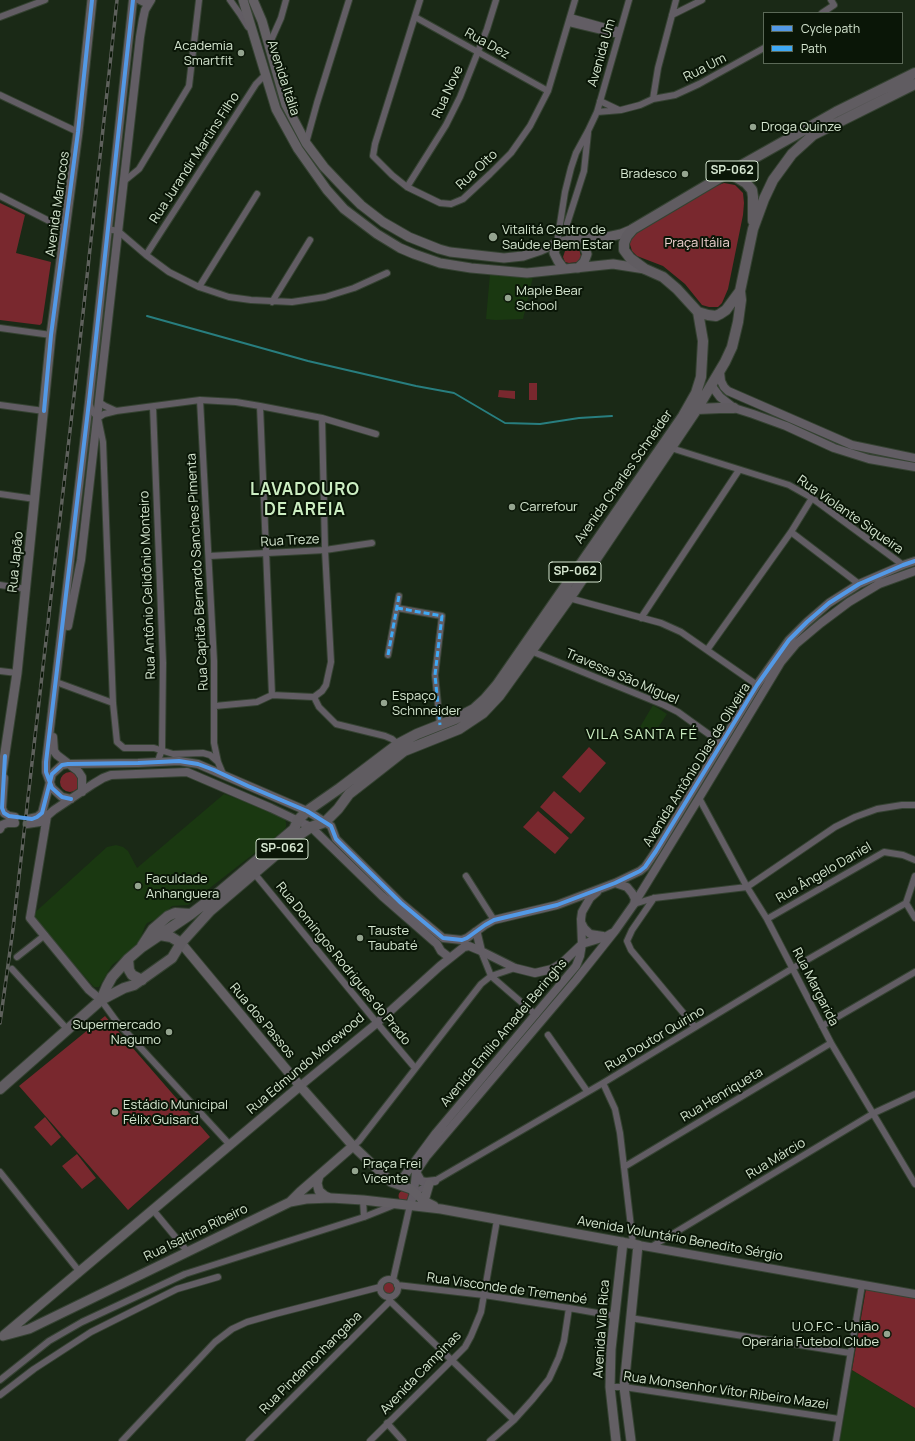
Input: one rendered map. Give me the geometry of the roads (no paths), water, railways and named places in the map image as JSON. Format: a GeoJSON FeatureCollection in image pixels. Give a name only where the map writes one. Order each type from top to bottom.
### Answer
{"type":"FeatureCollection","features":[{"type":"Feature","properties":{"kind":"main road","name":"Avenida Marrocos"},"geometry":{"type":"LineString","coordinates":[[44,411],[51,335],[78,132],[92,0]]}},
{"type":"Feature","properties":{"kind":"main road","name":"Avenida Itália"},"geometry":{"type":"LineString","coordinates":[[243,0],[276,109],[298,150],[327,190],[344,209],[377,234],[400,248],[414,254],[446,264],[497,272],[527,273],[613,264],[645,269]]}},
{"type":"Feature","properties":{"kind":"main road","name":"Avenida Itália"},"geometry":{"type":"LineString","coordinates":[[253,0],[262,22],[286,105],[306,143],[324,167],[361,205],[383,222],[409,237],[450,252],[504,258],[523,256],[557,243]]}},
{"type":"Feature","properties":{"kind":"main road","name":"SP-062"},"geometry":{"type":"LineString","coordinates":[[633,229],[726,174],[836,112],[915,73]]}},
{"type":"Feature","properties":{"kind":"main road","name":"Avenida Charles Schneider"},"geometry":{"type":"LineString","coordinates":[[0,1089],[101,1000],[124,988],[134,985],[172,958],[181,943],[210,911],[297,837],[311,827],[328,824],[349,794],[404,752],[459,729],[483,713],[499,696],[569,598],[697,409],[720,372],[732,347],[741,300],[740,290],[752,229],[773,180],[792,154],[813,135],[915,84]]}},
{"type":"Feature","properties":{"kind":"main road","name":"SP-062"},"geometry":{"type":"LineString","coordinates":[[726,174],[736,177],[746,183],[752,190],[752,229]]}},
{"type":"Feature","properties":{"kind":"main road"},"geometry":{"type":"LineString","coordinates":[[564,269],[554,253],[557,243],[576,238],[607,237],[621,234],[633,229]]}},
{"type":"Feature","properties":{"kind":"main road"},"geometry":{"type":"LineString","coordinates":[[633,229],[627,236],[624,243],[624,250],[630,258],[645,269],[663,277],[677,289],[698,312]]}},
{"type":"Feature","properties":{"kind":"main road"},"geometry":{"type":"LineString","coordinates":[[576,238],[584,246],[587,254],[584,262],[578,268]]}},
{"type":"Feature","properties":{"kind":"main road","name":"SP-062"},"geometry":{"type":"LineString","coordinates":[[698,312],[716,316],[720,314],[726,310],[740,290]]}},
{"type":"Feature","properties":{"kind":"main road","name":"Avenida Charles Schneider"},"geometry":{"type":"LineString","coordinates":[[101,1000],[112,977],[128,959],[142,947],[191,914],[294,829],[298,820],[307,811],[398,744],[455,719],[474,709],[485,699],[497,685],[683,416],[696,393],[701,377],[703,341],[698,312]]}},
{"type":"Feature","properties":{"kind":"main road"},"geometry":{"type":"LineString","coordinates":[[703,341],[711,386]]}},
{"type":"Feature","properties":{"kind":"main road"},"geometry":{"type":"LineString","coordinates":[[697,409],[734,408]]}},
{"type":"Feature","properties":{"kind":"main road","name":"Rua Japão"},"geometry":{"type":"LineString","coordinates":[[0,786],[17,673],[44,411]]}},
{"type":"Feature","properties":{"kind":"main road"},"geometry":{"type":"LineString","coordinates":[[326,797],[333,801],[338,809]]}},
{"type":"Feature","properties":{"kind":"main road","name":"SP-062"},"geometry":{"type":"LineString","coordinates":[[142,947],[146,938],[153,929],[168,916],[174,913],[191,914]]}},
{"type":"Feature","properties":{"kind":"main road"},"geometry":{"type":"LineString","coordinates":[[160,935],[171,937],[181,943]]}},
{"type":"Feature","properties":{"kind":"main road","name":"Rua dos Passos"},"geometry":{"type":"LineString","coordinates":[[181,943],[300,1086],[353,1146],[391,1182],[411,1189],[414,1192]]}},
{"type":"Feature","properties":{"kind":"main road"},"geometry":{"type":"LineString","coordinates":[[128,959],[129,970],[132,975],[142,980]]}},
{"type":"Feature","properties":{"kind":"main road","name":"Rua Edmundo Morewood"},"geometry":{"type":"LineString","coordinates":[[1,1335],[42,1303],[300,1086]]}},
{"type":"Feature","properties":{"kind":"main road"},"geometry":{"type":"LineString","coordinates":[[290,1202],[353,1146]]}},
{"type":"Feature","properties":{"kind":"main road"},"geometry":{"type":"LineString","coordinates":[[319,1176],[317,1183],[319,1191],[324,1196],[331,1198]]}},
{"type":"Feature","properties":{"kind":"main road"},"geometry":{"type":"LineString","coordinates":[[424,1201],[432,1182]]}},
{"type":"Feature","properties":{"kind":"main road","name":"Avenida Voluntário Benedito Sérgio"},"geometry":{"type":"LineString","coordinates":[[414,1192],[424,1201],[441,1209]]}},
{"type":"Feature","properties":{"kind":"main road","name":"Rua Isaltina Ribeiro"},"geometry":{"type":"LineString","coordinates":[[1,1335],[25,1330],[43,1323],[187,1251],[290,1202],[306,1199],[331,1198],[410,1205]]}},
{"type":"Feature","properties":{"kind":"main road","name":"Avenida Voluntário Benedito Sérgio"},"geometry":{"type":"LineString","coordinates":[[410,1205],[441,1209],[635,1244]]}},
{"type":"Feature","properties":{"kind":"main road","name":"Avenida Vila Rica"},"geometry":{"type":"LineString","coordinates":[[616,1441],[610,1387],[611,1349],[623,1242]]}},
{"type":"Feature","properties":{"kind":"main road","name":"Avenida Vila Rica"},"geometry":{"type":"LineString","coordinates":[[631,1441],[624,1387],[635,1244]]}},
{"type":"Feature","properties":{"kind":"main road"},"geometry":{"type":"LineString","coordinates":[[42,1303],[36,1312],[37,1318],[43,1323]]}},
{"type":"Feature","properties":{"kind":"street"},"geometry":{"type":"LineString","coordinates":[[0,17],[45,0]]}},
{"type":"Feature","properties":{"kind":"street"},"geometry":{"type":"LineString","coordinates":[[71,799],[66,799],[52,788],[46,772],[46,762],[57,682],[89,402],[133,0]]}},
{"type":"Feature","properties":{"kind":"street"},"geometry":{"type":"LineString","coordinates":[[140,0],[144,2],[151,0]]}},
{"type":"Feature","properties":{"kind":"street"},"geometry":{"type":"LineString","coordinates":[[82,792],[82,777],[78,771],[61,760],[54,751],[53,734],[57,682],[81,560],[140,37],[145,10],[151,0]]}},
{"type":"Feature","properties":{"kind":"street"},"geometry":{"type":"LineString","coordinates":[[123,182],[139,169],[189,86],[199,0]]}},
{"type":"Feature","properties":{"kind":"street"},"geometry":{"type":"LineString","coordinates":[[230,0],[246,23],[266,74]]}},
{"type":"Feature","properties":{"kind":"street"},"geometry":{"type":"LineString","coordinates":[[268,46],[281,18],[286,0]]}},
{"type":"Feature","properties":{"kind":"street"},"geometry":{"type":"LineString","coordinates":[[306,143],[317,103],[350,0]]}},
{"type":"Feature","properties":{"kind":"street","name":"Rua Oito"},"geometry":{"type":"LineString","coordinates":[[420,0],[373,150],[373,156],[407,187],[440,203],[451,204],[464,198],[490,174],[511,152],[530,126],[548,91],[575,0]]}},
{"type":"Feature","properties":{"kind":"street","name":"Rua Nove"},"geometry":{"type":"LineString","coordinates":[[407,187],[446,125],[460,97],[479,52],[496,0]]}},
{"type":"Feature","properties":{"kind":"street","name":"Avenida Um"},"geometry":{"type":"LineString","coordinates":[[557,243],[565,192],[571,168],[576,153],[597,112],[629,0]]}},
{"type":"Feature","properties":{"kind":"street"},"geometry":{"type":"LineString","coordinates":[[653,99],[658,68],[676,0]]}},
{"type":"Feature","properties":{"kind":"street"},"geometry":{"type":"LineString","coordinates":[[689,0],[700,1]]}},
{"type":"Feature","properties":{"kind":"street"},"geometry":{"type":"LineString","coordinates":[[824,12],[834,6],[832,0]]}},
{"type":"Feature","properties":{"kind":"street"},"geometry":{"type":"LineString","coordinates":[[672,15],[700,1]]}},
{"type":"Feature","properties":{"kind":"street","name":"Rua Dez"},"geometry":{"type":"LineString","coordinates":[[415,17],[548,91]]}},
{"type":"Feature","properties":{"kind":"street"},"geometry":{"type":"LineString","coordinates":[[570,20],[619,33]]}},
{"type":"Feature","properties":{"kind":"street","name":"Rua Um"},"geometry":{"type":"LineString","coordinates":[[597,112],[621,110],[640,105],[653,99],[675,95],[699,84],[763,49]]}},
{"type":"Feature","properties":{"kind":"street","name":"Rua Jurandir Martins Filho"},"geometry":{"type":"LineString","coordinates":[[146,255],[256,84],[266,74]]}},
{"type":"Feature","properties":{"kind":"street"},"geometry":{"type":"LineString","coordinates":[[0,95],[78,132]]}},
{"type":"Feature","properties":{"kind":"street"},"geometry":{"type":"LineString","coordinates":[[600,101],[621,110]]}},
{"type":"Feature","properties":{"kind":"street"},"geometry":{"type":"LineString","coordinates":[[576,238],[567,230],[567,224],[584,171],[588,131]]}},
{"type":"Feature","properties":{"kind":"street"},"geometry":{"type":"LineString","coordinates":[[199,287],[257,194]]}},
{"type":"Feature","properties":{"kind":"street"},"geometry":{"type":"LineString","coordinates":[[0,196],[65,229]]}},
{"type":"Feature","properties":{"kind":"street"},"geometry":{"type":"LineString","coordinates":[[107,229],[118,231],[169,272],[199,287],[229,297],[272,302],[292,302],[325,297],[354,288],[387,273]]}},
{"type":"Feature","properties":{"kind":"street"},"geometry":{"type":"LineString","coordinates":[[272,302],[310,240]]}},
{"type":"Feature","properties":{"kind":"street"},"geometry":{"type":"LineString","coordinates":[[0,328],[51,335]]}},
{"type":"Feature","properties":{"kind":"street"},"geometry":{"type":"LineString","coordinates":[[720,372],[721,381],[728,391],[758,402],[852,445],[915,458]]}},
{"type":"Feature","properties":{"kind":"street"},"geometry":{"type":"LineString","coordinates":[[711,386],[720,397],[734,408],[786,426],[834,448],[869,459],[915,468]]}},
{"type":"Feature","properties":{"kind":"street"},"geometry":{"type":"LineString","coordinates":[[98,418],[104,414],[116,411],[200,400],[236,402],[322,418],[376,434]]}},
{"type":"Feature","properties":{"kind":"street","name":"Rua Capitão Bernardo Sanches Pimenta"},"geometry":{"type":"LineString","coordinates":[[200,400],[209,556],[215,706],[214,743],[218,762],[223,774]]}},
{"type":"Feature","properties":{"kind":"street"},"geometry":{"type":"LineString","coordinates":[[89,402],[92,411],[98,418],[103,442],[113,703],[117,742],[124,748],[154,748],[162,749],[173,754],[203,753],[210,755],[218,762]]}},
{"type":"Feature","properties":{"kind":"street"},"geometry":{"type":"LineString","coordinates":[[100,402],[116,411]]}},
{"type":"Feature","properties":{"kind":"street"},"geometry":{"type":"LineString","coordinates":[[753,414],[752,407],[758,402]]}},
{"type":"Feature","properties":{"kind":"street"},"geometry":{"type":"LineString","coordinates":[[0,405],[44,411]]}},
{"type":"Feature","properties":{"kind":"street"},"geometry":{"type":"LineString","coordinates":[[260,406],[272,695]]}},
{"type":"Feature","properties":{"kind":"street","name":"Rua Antônio Celidônio Monteiro"},"geometry":{"type":"LineString","coordinates":[[153,407],[163,663],[162,749],[158,761]]}},
{"type":"Feature","properties":{"kind":"street"},"geometry":{"type":"LineString","coordinates":[[215,706],[257,702],[272,695],[314,697],[322,691],[326,685],[331,662],[325,550],[322,418]]}},
{"type":"Feature","properties":{"kind":"street","name":"Rua Violante Siqueira"},"geometry":{"type":"LineString","coordinates":[[670,448],[789,485],[812,498],[903,565]]}},
{"type":"Feature","properties":{"kind":"street"},"geometry":{"type":"LineString","coordinates":[[641,618],[739,470]]}},
{"type":"Feature","properties":{"kind":"street"},"geometry":{"type":"LineString","coordinates":[[0,494],[35,499]]}},
{"type":"Feature","properties":{"kind":"street"},"geometry":{"type":"LineString","coordinates":[[707,650],[791,532],[812,498]]}},
{"type":"Feature","properties":{"kind":"street"},"geometry":{"type":"LineString","coordinates":[[791,532],[859,584]]}},
{"type":"Feature","properties":{"kind":"street","name":"Rua Treze"},"geometry":{"type":"LineString","coordinates":[[209,556],[325,550],[372,543]]}},
{"type":"Feature","properties":{"kind":"street","name":"Avenida Antônio Dias de Oliveira"},"geometry":{"type":"LineString","coordinates":[[443,938],[462,940],[494,920],[557,905],[615,883],[640,871],[650,861],[757,686],[789,640],[829,603],[859,584],[903,565],[915,562]]}},
{"type":"Feature","properties":{"kind":"street"},"geometry":{"type":"LineString","coordinates":[[432,1182],[421,1181],[416,1172],[426,1157],[576,980],[615,931],[634,904],[700,798],[781,662],[796,644],[849,602],[879,584],[915,571]]}},
{"type":"Feature","properties":{"kind":"street"},"geometry":{"type":"LineString","coordinates":[[0,585],[26,589]]}},
{"type":"Feature","properties":{"kind":"street"},"geometry":{"type":"LineString","coordinates":[[388,655],[399,596]]}},
{"type":"Feature","properties":{"kind":"street"},"geometry":{"type":"LineString","coordinates":[[569,598],[661,623],[681,632],[757,686]]}},
{"type":"Feature","properties":{"kind":"street"},"geometry":{"type":"LineString","coordinates":[[397,608],[442,616],[435,675],[440,725]]}},
{"type":"Feature","properties":{"kind":"street","name":"Travessa São Miguel"},"geometry":{"type":"LineString","coordinates":[[531,651],[664,705],[678,712],[721,744]]}},
{"type":"Feature","properties":{"kind":"street"},"geometry":{"type":"LineString","coordinates":[[0,671],[17,673]]}},
{"type":"Feature","properties":{"kind":"street"},"geometry":{"type":"LineString","coordinates":[[57,682],[113,703]]}},
{"type":"Feature","properties":{"kind":"street"},"geometry":{"type":"LineString","coordinates":[[314,697],[319,707],[336,724],[386,736],[398,744]]}},
{"type":"Feature","properties":{"kind":"street"},"geometry":{"type":"LineString","coordinates":[[203,753],[211,748],[214,743]]}},
{"type":"Feature","properties":{"kind":"street"},"geometry":{"type":"LineString","coordinates":[[0,829],[2,825],[15,820],[4,813],[2,808],[5,756]]}},
{"type":"Feature","properties":{"kind":"street"},"geometry":{"type":"LineString","coordinates":[[158,761],[190,762],[223,774],[307,811],[328,824],[336,839],[353,857],[401,903],[452,945],[454,949],[452,956],[441,951],[437,944],[387,900],[311,827],[216,784],[182,772],[111,775],[103,778],[71,799],[40,822],[28,822],[38,817],[42,813],[52,774],[57,768],[68,764],[138,763],[158,761]]}},
{"type":"Feature","properties":{"kind":"street"},"geometry":{"type":"LineString","coordinates":[[216,784],[222,779],[223,774]]}},
{"type":"Feature","properties":{"kind":"street"},"geometry":{"type":"LineString","coordinates":[[239,794],[241,787],[248,786]]}},
{"type":"Feature","properties":{"kind":"street","name":"Rua Margarida"},"geometry":{"type":"LineString","coordinates":[[700,798],[747,887],[767,919],[822,1026],[915,1184]]}},
{"type":"Feature","properties":{"kind":"street"},"geometry":{"type":"LineString","coordinates":[[634,904],[654,898],[747,887],[835,827],[855,817],[877,809],[915,805]]}},
{"type":"Feature","properties":{"kind":"street"},"geometry":{"type":"LineString","coordinates":[[47,816],[30,916],[32,921],[89,990],[101,1000],[117,1022],[230,1145]]}},
{"type":"Feature","properties":{"kind":"street","name":"Rua Ângelo Daniel"},"geometry":{"type":"LineString","coordinates":[[767,919],[884,852],[903,855],[915,860]]}},
{"type":"Feature","properties":{"kind":"street","name":"Rua Domingos Rodrigues do Prado"},"geometry":{"type":"LineString","coordinates":[[254,873],[415,1068]]}},
{"type":"Feature","properties":{"kind":"street"},"geometry":{"type":"LineString","coordinates":[[466,876],[494,920]]}},
{"type":"Feature","properties":{"kind":"street"},"geometry":{"type":"LineString","coordinates":[[915,876],[906,903],[915,918]]}},
{"type":"Feature","properties":{"kind":"street"},"geometry":{"type":"LineString","coordinates":[[615,883],[628,887],[632,892],[634,904]]}},
{"type":"Feature","properties":{"kind":"street","name":"Avenida Emílio Amadei Beringhs"},"geometry":{"type":"LineString","coordinates":[[397,1183],[402,1180],[436,1133],[576,966],[580,956],[582,944],[582,912],[585,904],[602,887]]}},
{"type":"Feature","properties":{"kind":"street"},"geometry":{"type":"LineString","coordinates":[[654,898],[632,930],[627,941],[631,950],[696,1026]]}},
{"type":"Feature","properties":{"kind":"street","name":"Rua Doutor Quirino"},"geometry":{"type":"LineString","coordinates":[[414,1192],[603,1083],[793,968],[906,903]]}},
{"type":"Feature","properties":{"kind":"street"},"geometry":{"type":"LineString","coordinates":[[581,919],[584,928],[590,934],[605,937]]}},
{"type":"Feature","properties":{"kind":"street"},"geometry":{"type":"LineString","coordinates":[[481,951],[515,968],[535,973],[552,969],[562,963],[582,944],[605,937],[615,931]]}},
{"type":"Feature","properties":{"kind":"street"},"geometry":{"type":"LineString","coordinates":[[475,932],[491,976],[536,1015]]}},
{"type":"Feature","properties":{"kind":"street"},"geometry":{"type":"LineString","coordinates":[[17,957],[45,935]]}},
{"type":"Feature","properties":{"kind":"street","name":"Rua Edmundo Morewood"},"geometry":{"type":"LineString","coordinates":[[300,1086],[377,1023],[452,956],[466,946],[481,951]]}},
{"type":"Feature","properties":{"kind":"street"},"geometry":{"type":"LineString","coordinates":[[353,1146],[481,984],[491,976],[515,968]]}},
{"type":"Feature","properties":{"kind":"street"},"geometry":{"type":"LineString","coordinates":[[12,969],[67,1029]]}},
{"type":"Feature","properties":{"kind":"street"},"geometry":{"type":"LineString","coordinates":[[822,1026],[915,972]]}},
{"type":"Feature","properties":{"kind":"street"},"geometry":{"type":"LineString","coordinates":[[548,1035],[587,1091]]}},
{"type":"Feature","properties":{"kind":"street","name":"Rua Henriqueta"},"geometry":{"type":"LineString","coordinates":[[624,1167],[831,1042]]}},
{"type":"Feature","properties":{"kind":"street"},"geometry":{"type":"LineString","coordinates":[[603,1083],[615,1109],[620,1133],[635,1244]]}},
{"type":"Feature","properties":{"kind":"street","name":"Rua Márcio"},"geometry":{"type":"LineString","coordinates":[[651,1247],[874,1113],[915,1094]]}},
{"type":"Feature","properties":{"kind":"street"},"geometry":{"type":"LineString","coordinates":[[0,1172],[79,1271]]}},
{"type":"Feature","properties":{"kind":"street","name":"Rua Pindamonhangaba"},"geometry":{"type":"LineString","coordinates":[[249,1441],[396,1293],[397,1290],[395,1282],[410,1205],[414,1192],[416,1172]]}},
{"type":"Feature","properties":{"kind":"street"},"geometry":{"type":"LineString","coordinates":[[363,1200],[364,1217]]}},
{"type":"Feature","properties":{"kind":"street"},"geometry":{"type":"LineString","coordinates":[[0,1380],[48,1341],[82,1322],[185,1274],[364,1217],[396,1204]]}},
{"type":"Feature","properties":{"kind":"street"},"geometry":{"type":"LineString","coordinates":[[153,1210],[187,1251]]}},
{"type":"Feature","properties":{"kind":"street","name":"Avenida Campinas"},"geometry":{"type":"LineString","coordinates":[[370,1441],[452,1360],[465,1346],[471,1336],[481,1312],[497,1220]]}},
{"type":"Feature","properties":{"kind":"street","name":"Avenida Voluntário Benedito Sérgio"},"geometry":{"type":"LineString","coordinates":[[635,1244],[915,1294]]}},
{"type":"Feature","properties":{"kind":"street"},"geometry":{"type":"LineString","coordinates":[[0,1396],[34,1369],[91,1332],[177,1288],[218,1277]]}},
{"type":"Feature","properties":{"kind":"street"},"geometry":{"type":"LineString","coordinates":[[122,1441],[215,1342],[232,1329],[247,1322],[275,1314],[380,1287],[385,1280],[395,1282]]}},
{"type":"Feature","properties":{"kind":"street","name":"Rua Visconde de Tremenbé"},"geometry":{"type":"LineString","coordinates":[[395,1282],[614,1316]]}},
{"type":"Feature","properties":{"kind":"street"},"geometry":{"type":"LineString","coordinates":[[836,1441],[862,1285]]}},
{"type":"Feature","properties":{"kind":"street"},"geometry":{"type":"LineString","coordinates":[[380,1287],[382,1294],[389,1299],[514,1420]]}},
{"type":"Feature","properties":{"kind":"street"},"geometry":{"type":"LineString","coordinates":[[490,1441],[514,1420],[549,1379],[559,1358],[564,1341],[569,1308]]}},
{"type":"Feature","properties":{"kind":"street"},"geometry":{"type":"LineString","coordinates":[[630,1318],[850,1353]]}},
{"type":"Feature","properties":{"kind":"street","name":"Rua Monsenhor Vítor Ribeiro Mazei"},"geometry":{"type":"LineString","coordinates":[[610,1387],[624,1387],[839,1419]]}},
{"type":"Feature","properties":{"kind":"street"},"geometry":{"type":"LineString","coordinates":[[387,1423],[403,1441]]}},
{"type":"Feature","properties":{"kind":"waterway"},"geometry":{"type":"LineString","coordinates":[[147,316],[308,361],[416,386],[454,393],[505,423],[540,424],[579,418],[612,416]]}},
{"type":"Feature","properties":{"kind":"railway"},"geometry":{"type":"LineString","coordinates":[[0,1023],[13,929],[75,387],[117,0]]}},
{"type":"Feature","properties":{"kind":"place","name":"Academia Smartfit"},"geometry":{"type":"Point","coordinates":[241,53]}},
{"type":"Feature","properties":{"kind":"place","name":"Droga Quinze"},"geometry":{"type":"Point","coordinates":[753,127]}},
{"type":"Feature","properties":{"kind":"place","name":"Bradesco"},"geometry":{"type":"Point","coordinates":[685,174]}},
{"type":"Feature","properties":{"kind":"place","name":"Vitalitá Centro de Saúde e Bem Estar"},"geometry":{"type":"Point","coordinates":[493,237]}},
{"type":"Feature","properties":{"kind":"place","name":"Maple Bear School"},"geometry":{"type":"Point","coordinates":[508,298]}},
{"type":"Feature","properties":{"kind":"place","name":"Carrefour"},"geometry":{"type":"Point","coordinates":[512,507]}},
{"type":"Feature","properties":{"kind":"place","name":"Espaço Schnneider"},"geometry":{"type":"Point","coordinates":[384,703]}},
{"type":"Feature","properties":{"kind":"place","name":"Faculdade Anhanguera"},"geometry":{"type":"Point","coordinates":[138,886]}},
{"type":"Feature","properties":{"kind":"place","name":"Tauste Taubaté"},"geometry":{"type":"Point","coordinates":[360,938]}},
{"type":"Feature","properties":{"kind":"place","name":"Supermercado Nagumo"},"geometry":{"type":"Point","coordinates":[169,1032]}},
{"type":"Feature","properties":{"kind":"place","name":"Estádio Municipal Félix Guisard"},"geometry":{"type":"Point","coordinates":[115,1112]}},
{"type":"Feature","properties":{"kind":"place","name":"Praça Frei Vicente"},"geometry":{"type":"Point","coordinates":[355,1171]}},
{"type":"Feature","properties":{"kind":"place","name":"U.O.F.C - União Operária Futebol Clube"},"geometry":{"type":"Point","coordinates":[887,1334]}},
{"type":"Feature","properties":{"kind":"district","name":"LAVADOURO DE AREIA"},"geometry":{"type":"Point","coordinates":[305,500]}},
{"type":"Feature","properties":{"kind":"district","name":"VILA SANTA FÉ"},"geometry":{"type":"Point","coordinates":[642,735]}},
{"type":"Feature","properties":{"kind":"park label","name":"Praça Itália"},"geometry":{"type":"Point","coordinates":[697,243]}}]}
